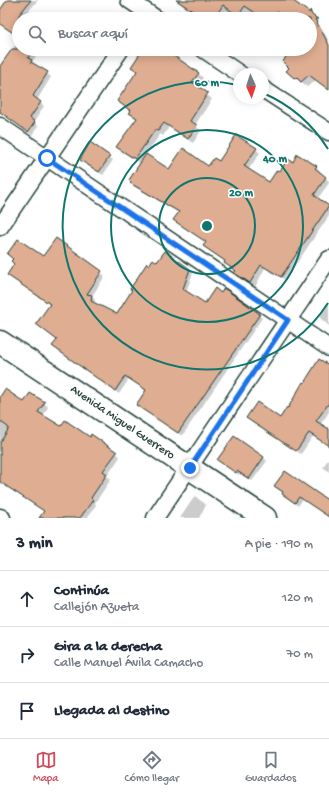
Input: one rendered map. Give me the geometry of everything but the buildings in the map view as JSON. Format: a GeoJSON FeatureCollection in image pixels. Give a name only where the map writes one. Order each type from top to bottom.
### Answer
{"type":"FeatureCollection","features":[{"type":"Feature","properties":{"kind":"street"},"geometry":{"type":"LineString","coordinates":[[129,0],[150,12]]}},
{"type":"Feature","properties":{"kind":"street"},"geometry":{"type":"LineString","coordinates":[[0,227],[116,56]]}},
{"type":"Feature","properties":{"kind":"street"},"geometry":{"type":"LineString","coordinates":[[213,56],[233,69]]}},
{"type":"Feature","properties":{"kind":"street"},"geometry":{"type":"LineString","coordinates":[[269,93],[329,132]]}},
{"type":"Feature","properties":{"kind":"street"},"geometry":{"type":"LineString","coordinates":[[0,126],[329,348]]}},
{"type":"Feature","properties":{"kind":"street"},"geometry":{"type":"LineString","coordinates":[[155,518],[190,468],[329,258]]}},
{"type":"Feature","properties":{"kind":"street","name":"Avenida Miguel Guerrero"},"geometry":{"type":"LineString","coordinates":[[0,342],[265,518]]}},
{"type":"Feature","properties":{"kind":"route"},"geometry":{"type":"LineString","coordinates":[[47,158],[288,320],[190,468]]}}]}
